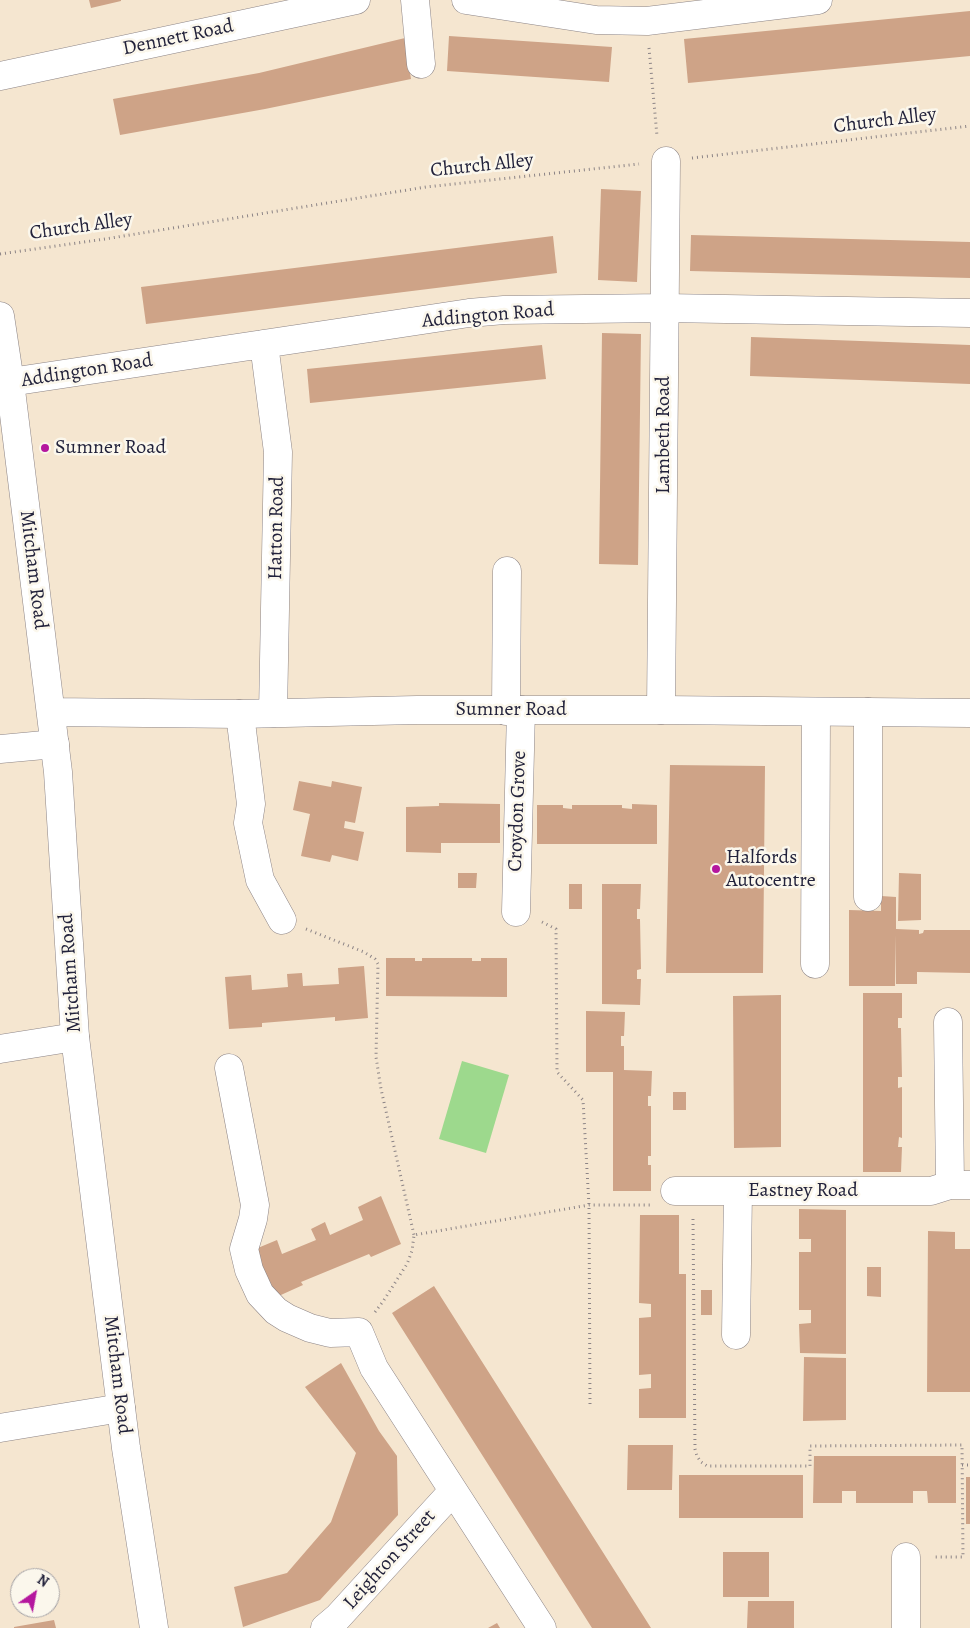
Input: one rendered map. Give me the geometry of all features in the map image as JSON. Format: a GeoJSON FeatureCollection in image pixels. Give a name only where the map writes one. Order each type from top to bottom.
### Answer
{"type":"FeatureCollection","features":[{"type":"Feature","properties":{"kind":"street","name":"Dennett Road"},"geometry":{"type":"LineString","coordinates":[[0,76],[356,0]]}},
{"type":"Feature","properties":{"kind":"street"},"geometry":{"type":"LineString","coordinates":[[416,0],[421,64]]}},
{"type":"Feature","properties":{"kind":"street"},"geometry":{"type":"LineString","coordinates":[[466,0],[587,19],[647,21],[818,0]]}},
{"type":"Feature","properties":{"kind":"street","name":"Lambeth Road"},"geometry":{"type":"LineString","coordinates":[[661,710],[664,308],[663,161]]}},
{"type":"Feature","properties":{"kind":"street","name":"Addington Road"},"geometry":{"type":"LineString","coordinates":[[10,382],[504,310],[664,308],[970,313]]}},
{"type":"Feature","properties":{"kind":"street","name":"Mitcham Road"},"geometry":{"type":"LineString","coordinates":[[0,316],[51,712],[60,804],[74,1037],[121,1408],[154,1628]]}},
{"type":"Feature","properties":{"kind":"street","name":"Hatton Road"},"geometry":{"type":"LineString","coordinates":[[264,344],[278,452],[273,713]]}},
{"type":"Feature","properties":{"kind":"street","name":"Croydon Grove"},"geometry":{"type":"LineString","coordinates":[[507,571],[513,710],[516,912]]}},
{"type":"Feature","properties":{"kind":"street","name":"Sumner Road"},"geometry":{"type":"LineString","coordinates":[[51,712],[240,714],[417,710],[661,710],[970,713]]}},
{"type":"Feature","properties":{"kind":"street"},"geometry":{"type":"LineString","coordinates":[[815,964],[816,712]]}},
{"type":"Feature","properties":{"kind":"street"},"geometry":{"type":"LineString","coordinates":[[868,712],[868,897]]}},
{"type":"Feature","properties":{"kind":"street"},"geometry":{"type":"LineString","coordinates":[[240,714],[251,804],[248,823],[260,880],[282,920]]}},
{"type":"Feature","properties":{"kind":"street"},"geometry":{"type":"LineString","coordinates":[[0,749],[54,744]]}},
{"type":"Feature","properties":{"kind":"street","name":"Eastney Road"},"geometry":{"type":"LineString","coordinates":[[736,1335],[738,1191],[930,1191],[960,1185],[948,1022]]}},
{"type":"Feature","properties":{"kind":"street"},"geometry":{"type":"LineString","coordinates":[[0,1049],[74,1037]]}},
{"type":"Feature","properties":{"kind":"street"},"geometry":{"type":"LineString","coordinates":[[229,1068],[255,1205],[244,1249],[249,1270],[260,1294],[276,1311],[310,1328],[330,1333],[359,1332]]}},
{"type":"Feature","properties":{"kind":"street"},"geometry":{"type":"LineString","coordinates":[[684,1200],[738,1191]]}},
{"type":"Feature","properties":{"kind":"street","name":"Leighton Street"},"geometry":{"type":"LineString","coordinates":[[359,1332],[374,1368],[542,1628]]}},
{"type":"Feature","properties":{"kind":"street"},"geometry":{"type":"LineString","coordinates":[[0,1428],[121,1408]]}},
{"type":"Feature","properties":{"kind":"street","name":"Leighton Street"},"geometry":{"type":"LineString","coordinates":[[325,1628],[338,1617],[453,1491]]}},
{"type":"Feature","properties":{"kind":"street"},"geometry":{"type":"LineString","coordinates":[[906,1557],[906,1628]]}},
{"type":"Feature","properties":{"kind":"path"},"geometry":{"type":"LineString","coordinates":[[647,21],[663,161]]}},
{"type":"Feature","properties":{"kind":"path","name":"Church Alley"},"geometry":{"type":"LineString","coordinates":[[0,254],[105,239],[426,186],[970,126]]}},
{"type":"Feature","properties":{"kind":"path"},"geometry":{"type":"LineString","coordinates":[[516,912],[556,929],[557,1072],[582,1100],[589,1205],[590,1404]]}},
{"type":"Feature","properties":{"kind":"path"},"geometry":{"type":"LineString","coordinates":[[282,920],[364,952],[375,959],[378,964],[376,1057],[381,1089],[414,1235],[412,1251],[407,1264],[384,1300],[359,1332]]}},
{"type":"Feature","properties":{"kind":"path"},"geometry":{"type":"LineString","coordinates":[[414,1235],[589,1205],[660,1206],[684,1200],[695,1448],[697,1456],[701,1462],[708,1466],[810,1466],[810,1446],[962,1445],[963,1557],[906,1557]]}},
{"type":"Feature","properties":{"kind":"path"},"geometry":{"type":"LineString","coordinates":[[962,1465],[970,1465]]}},
{"type":"Feature","properties":{"kind":"green space"},"geometry":{"type":"Polygon","coordinates":[[[462,1061],[509,1075],[486,1153],[439,1139],[462,1061]]]}},
{"type":"Feature","properties":{"kind":"building"},"geometry":{"type":"Polygon","coordinates":[[[89,0],[121,0],[121,1],[91,8],[89,0]]]}},
{"type":"Feature","properties":{"kind":"building"},"geometry":{"type":"Polygon","coordinates":[[[970,11],[970,56],[688,83],[684,39],[970,11]]]}},
{"type":"Feature","properties":{"kind":"building"},"geometry":{"type":"Polygon","coordinates":[[[449,36],[612,47],[609,82],[447,71],[449,36]]]}},
{"type":"Feature","properties":{"kind":"building"},"geometry":{"type":"Polygon","coordinates":[[[405,38],[411,79],[265,109],[120,135],[113,99],[259,73],[405,38]]]}},
{"type":"Feature","properties":{"kind":"building"},"geometry":{"type":"Polygon","coordinates":[[[601,189],[641,191],[637,282],[598,280],[601,189]]]}},
{"type":"Feature","properties":{"kind":"building"},"geometry":{"type":"Polygon","coordinates":[[[691,235],[970,242],[970,278],[690,271],[691,235]]]}},
{"type":"Feature","properties":{"kind":"building"},"geometry":{"type":"Polygon","coordinates":[[[553,236],[557,273],[146,324],[141,287],[553,236]]]}},
{"type":"Feature","properties":{"kind":"building"},"geometry":{"type":"Polygon","coordinates":[[[602,333],[641,334],[638,565],[599,564],[602,333]]]}},
{"type":"Feature","properties":{"kind":"building"},"geometry":{"type":"Polygon","coordinates":[[[751,337],[970,345],[970,384],[750,376],[751,337]]]}},
{"type":"Feature","properties":{"kind":"building"},"geometry":{"type":"Polygon","coordinates":[[[542,345],[546,379],[310,403],[307,369],[542,345]]]}},
{"type":"Feature","properties":{"kind":"building","name":"Halfords Autocentre"},"geometry":{"type":"Polygon","coordinates":[[[670,765],[765,766],[763,973],[666,973],[670,765]]]}},
{"type":"Feature","properties":{"kind":"building"},"geometry":{"type":"Polygon","coordinates":[[[299,781],[331,787],[332,781],[362,787],[355,823],[345,821],[344,828],[364,832],[358,861],[332,855],[330,862],[301,856],[310,814],[293,810],[299,781]]]}},
{"type":"Feature","properties":{"kind":"building"},"geometry":{"type":"Polygon","coordinates":[[[439,803],[500,804],[500,843],[441,843],[441,853],[406,852],[406,807],[439,806],[439,803]]]}},
{"type":"Feature","properties":{"kind":"building"},"geometry":{"type":"Polygon","coordinates":[[[632,804],[657,805],[657,844],[537,844],[537,805],[563,805],[563,808],[572,809],[572,805],[622,805],[622,808],[632,809],[632,804]]]}},
{"type":"Feature","properties":{"kind":"building"},"geometry":{"type":"Polygon","coordinates":[[[458,873],[477,873],[476,888],[458,888],[458,873]]]}},
{"type":"Feature","properties":{"kind":"building"},"geometry":{"type":"Polygon","coordinates":[[[899,873],[921,874],[921,920],[898,921],[899,873]]]}},
{"type":"Feature","properties":{"kind":"building"},"geometry":{"type":"Polygon","coordinates":[[[569,884],[582,884],[582,909],[569,909],[569,884]]]}},
{"type":"Feature","properties":{"kind":"building"},"geometry":{"type":"Polygon","coordinates":[[[602,884],[641,884],[640,909],[637,909],[637,919],[640,919],[641,969],[637,970],[637,979],[641,979],[640,1005],[602,1004],[602,884]]]}},
{"type":"Feature","properties":{"kind":"building"},"geometry":{"type":"Polygon","coordinates":[[[881,896],[896,897],[896,929],[919,930],[919,934],[923,933],[924,930],[970,930],[970,973],[917,972],[917,984],[896,984],[896,935],[895,986],[849,986],[849,910],[881,911],[881,896]]]}},
{"type":"Feature","properties":{"kind":"building"},"geometry":{"type":"Polygon","coordinates":[[[386,958],[415,958],[415,961],[422,961],[422,958],[472,958],[472,961],[481,961],[481,958],[507,958],[507,997],[386,996],[386,958]]]}},
{"type":"Feature","properties":{"kind":"building"},"geometry":{"type":"Polygon","coordinates":[[[364,966],[368,1018],[335,1021],[335,1017],[262,1023],[262,1027],[229,1029],[225,977],[251,975],[252,990],[288,987],[287,974],[302,973],[303,986],[339,984],[338,968],[364,966]]]}},
{"type":"Feature","properties":{"kind":"building"},"geometry":{"type":"Polygon","coordinates":[[[863,993],[902,993],[902,1018],[898,1018],[898,1028],[901,1028],[902,1077],[898,1077],[898,1088],[902,1087],[902,1138],[899,1137],[898,1147],[902,1147],[901,1172],[863,1172],[863,993]]]}},
{"type":"Feature","properties":{"kind":"building"},"geometry":{"type":"Polygon","coordinates":[[[781,995],[781,1147],[734,1148],[733,996],[781,995]]]}},
{"type":"Feature","properties":{"kind":"building"},"geometry":{"type":"Polygon","coordinates":[[[586,1011],[625,1012],[624,1036],[621,1036],[621,1046],[624,1046],[624,1070],[652,1071],[651,1096],[648,1096],[648,1106],[651,1106],[651,1156],[648,1156],[648,1165],[651,1165],[651,1191],[613,1191],[613,1072],[586,1072],[586,1011]]]}},
{"type":"Feature","properties":{"kind":"building"},"geometry":{"type":"Polygon","coordinates":[[[673,1092],[686,1092],[686,1110],[673,1110],[673,1092]]]}},
{"type":"Feature","properties":{"kind":"building"},"geometry":{"type":"Polygon","coordinates":[[[381,1196],[401,1244],[371,1257],[369,1254],[301,1282],[303,1285],[272,1299],[253,1250],[277,1240],[282,1254],[316,1240],[311,1229],[325,1222],[330,1235],[363,1220],[358,1207],[381,1196]]]}},
{"type":"Feature","properties":{"kind":"building"},"geometry":{"type":"Polygon","coordinates":[[[799,1209],[846,1210],[846,1354],[800,1353],[799,1324],[811,1323],[811,1310],[799,1310],[799,1252],[811,1252],[811,1239],[799,1239],[799,1209]]]}},
{"type":"Feature","properties":{"kind":"building"},"geometry":{"type":"Polygon","coordinates":[[[640,1215],[679,1215],[679,1274],[686,1274],[686,1418],[639,1418],[639,1389],[651,1388],[651,1374],[639,1375],[639,1318],[651,1317],[651,1304],[639,1303],[640,1215]]]}},
{"type":"Feature","properties":{"kind":"building"},"geometry":{"type":"Polygon","coordinates":[[[928,1231],[955,1232],[955,1249],[970,1249],[970,1392],[927,1392],[928,1231]]]}},
{"type":"Feature","properties":{"kind":"building"},"geometry":{"type":"Polygon","coordinates":[[[867,1267],[881,1267],[881,1297],[867,1296],[867,1267]]]}},
{"type":"Feature","properties":{"kind":"building"},"geometry":{"type":"Polygon","coordinates":[[[434,1286],[651,1628],[592,1628],[392,1313],[434,1286]]]}},
{"type":"Feature","properties":{"kind":"building"},"geometry":{"type":"Polygon","coordinates":[[[701,1290],[712,1290],[712,1315],[701,1315],[701,1290]]]}},
{"type":"Feature","properties":{"kind":"building"},"geometry":{"type":"Polygon","coordinates":[[[804,1357],[846,1358],[846,1420],[803,1421],[804,1357]]]}},
{"type":"Feature","properties":{"kind":"building"},"geometry":{"type":"Polygon","coordinates":[[[341,1363],[379,1431],[397,1456],[398,1515],[320,1600],[243,1627],[234,1587],[287,1573],[331,1522],[356,1453],[305,1387],[341,1363]]]}},
{"type":"Feature","properties":{"kind":"building"},"geometry":{"type":"Polygon","coordinates":[[[628,1445],[673,1445],[672,1490],[627,1490],[628,1445]]]}},
{"type":"Feature","properties":{"kind":"building"},"geometry":{"type":"Polygon","coordinates":[[[814,1456],[956,1456],[956,1503],[928,1503],[927,1491],[913,1491],[913,1503],[856,1503],[856,1491],[842,1491],[842,1503],[813,1503],[814,1456]]]}},
{"type":"Feature","properties":{"kind":"building"},"geometry":{"type":"Polygon","coordinates":[[[679,1475],[803,1475],[803,1518],[679,1518],[679,1475]]]}},
{"type":"Feature","properties":{"kind":"building"},"geometry":{"type":"Polygon","coordinates":[[[966,1477],[970,1477],[970,1524],[966,1524],[966,1477]]]}},
{"type":"Feature","properties":{"kind":"building"},"geometry":{"type":"Polygon","coordinates":[[[723,1552],[769,1552],[769,1597],[723,1597],[723,1552]]]}},
{"type":"Feature","properties":{"kind":"building"},"geometry":{"type":"Polygon","coordinates":[[[748,1601],[794,1601],[794,1628],[747,1628],[748,1601]]]}},
{"type":"Feature","properties":{"kind":"building"},"geometry":{"type":"Polygon","coordinates":[[[54,1620],[56,1628],[14,1628],[14,1627],[54,1620]]]}},
{"type":"Feature","properties":{"kind":"building"},"geometry":{"type":"Polygon","coordinates":[[[497,1623],[500,1628],[488,1628],[497,1623]]]}},
{"type":"Feature","properties":{"kind":"place","name":"Sumner Road"},"geometry":{"type":"Point","coordinates":[45,448]}},
{"type":"Feature","properties":{"kind":"place","name":"Halfords Autocentre"},"geometry":{"type":"Point","coordinates":[716,869]}}]}
